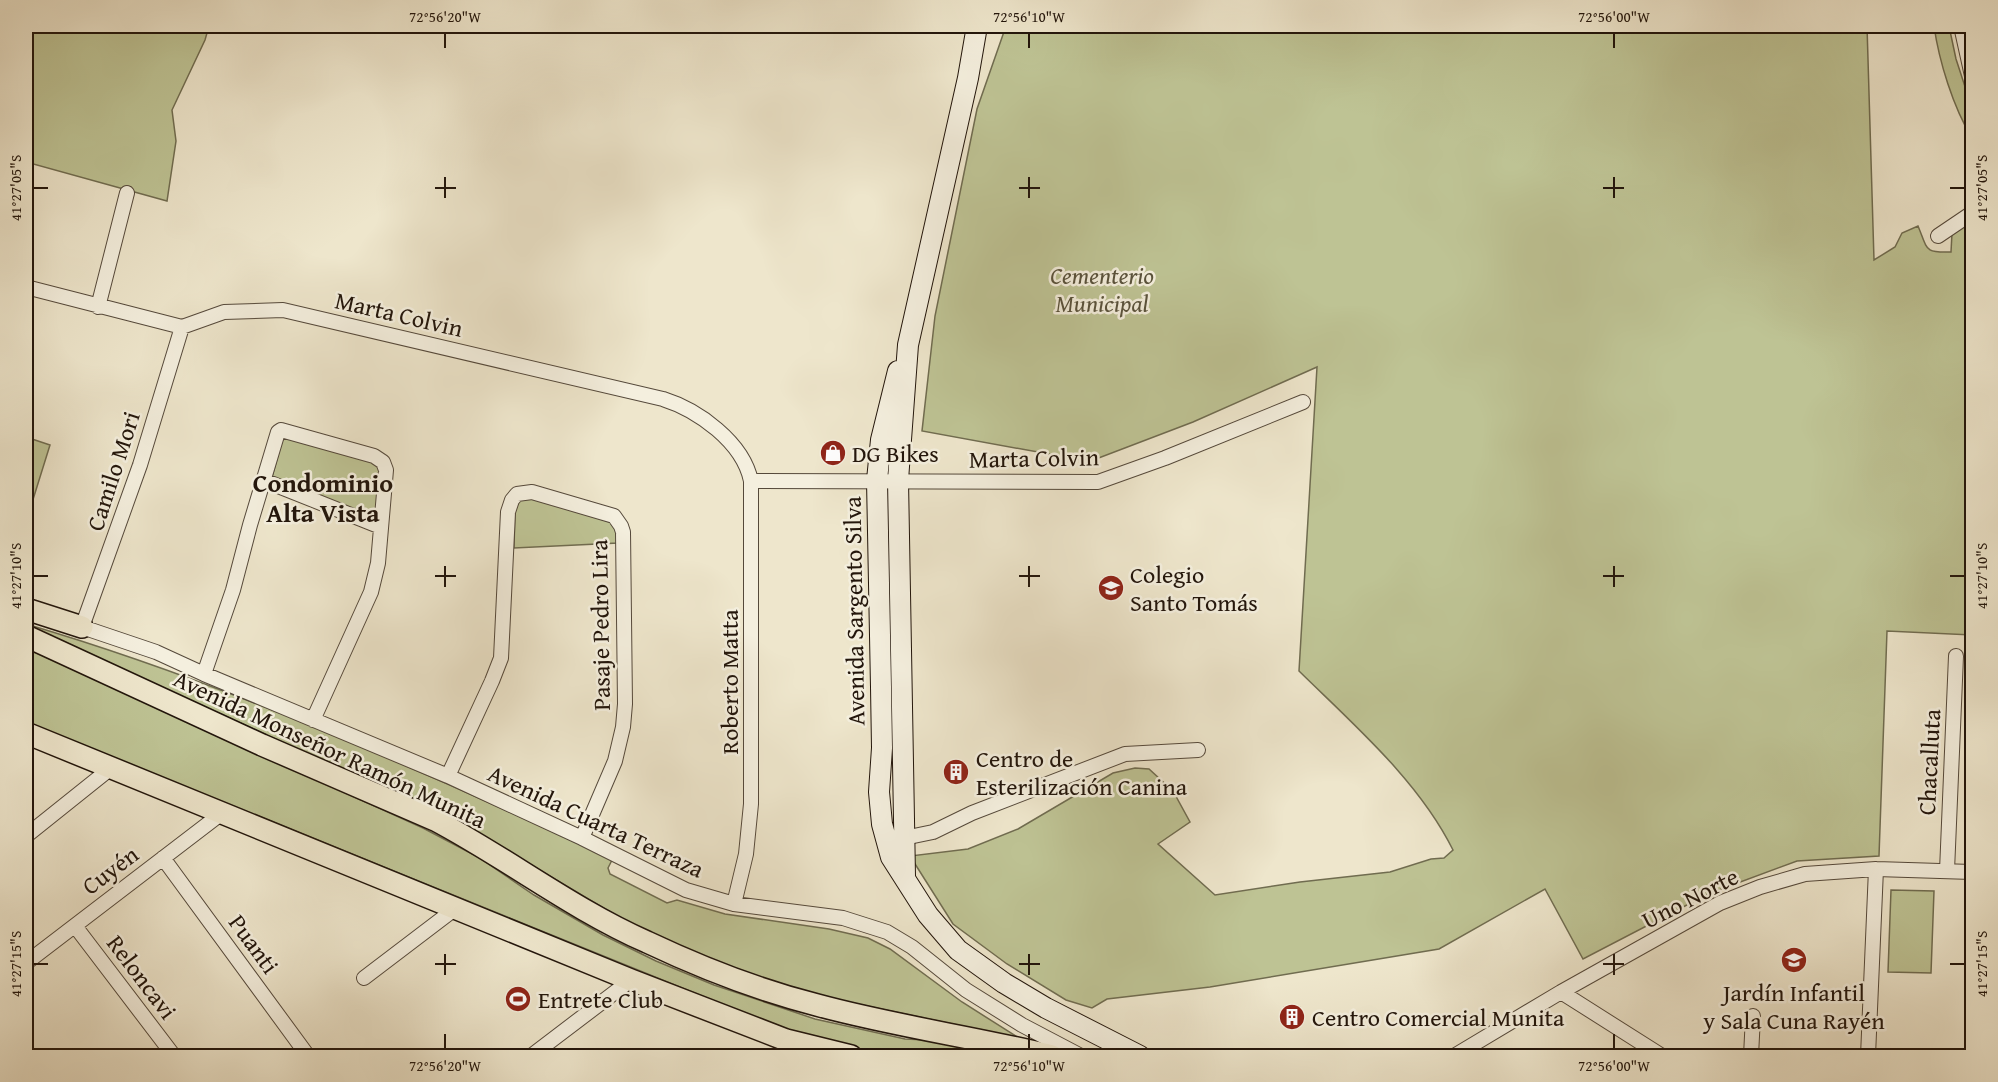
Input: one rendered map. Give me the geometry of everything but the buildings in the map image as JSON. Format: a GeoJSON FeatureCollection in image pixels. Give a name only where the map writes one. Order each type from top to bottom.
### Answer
{"type":"FeatureCollection","features":[{"type":"Feature","properties":{"kind":"main road","name":"Avenida Sargento Silva"},"geometry":{"type":"LineString","coordinates":[[977,26],[968,78],[908,345],[898,372],[881,440],[877,480],[882,697],[879,792],[882,824],[895,863],[927,915],[958,950],[1046,1008],[1140,1056]]}},
{"type":"Feature","properties":{"kind":"main road","name":"Avenida Sargento Silva"},"geometry":{"type":"LineString","coordinates":[[905,876],[898,480],[908,345]]}},
{"type":"Feature","properties":{"kind":"main road"},"geometry":{"type":"LineString","coordinates":[[26,609],[82,627]]}},
{"type":"Feature","properties":{"kind":"main road","name":"Avenida Monseñor Ramón Munita"},"geometry":{"type":"LineString","coordinates":[[26,636],[272,749],[435,820],[614,926],[693,963],[737,980],[817,1005],[1052,1056]]}},
{"type":"Feature","properties":{"kind":"main road"},"geometry":{"type":"LineString","coordinates":[[26,733],[631,980],[786,1040],[851,1056]]}},
{"type":"Feature","properties":{"kind":"street"},"geometry":{"type":"LineString","coordinates":[[1961,26],[1972,76]]}},
{"type":"Feature","properties":{"kind":"street"},"geometry":{"type":"LineString","coordinates":[[98,307],[127,193]]}},
{"type":"Feature","properties":{"kind":"street"},"geometry":{"type":"LineString","coordinates":[[1938,236],[1972,213]]}},
{"type":"Feature","properties":{"kind":"street"},"geometry":{"type":"LineString","coordinates":[[26,287],[182,327]]}},
{"type":"Feature","properties":{"kind":"street","name":"Marta Colvin"},"geometry":{"type":"LineString","coordinates":[[182,327],[224,312],[283,310],[651,396],[680,404],[694,412],[734,447],[744,459]]}},
{"type":"Feature","properties":{"kind":"street","name":"Camilo Mori"},"geometry":{"type":"LineString","coordinates":[[82,627],[140,465],[182,327]]}},
{"type":"Feature","properties":{"kind":"street","name":"Marta Colvin"},"geometry":{"type":"LineString","coordinates":[[751,481],[1098,482],[1165,458],[1303,402]]}},
{"type":"Feature","properties":{"kind":"street"},"geometry":{"type":"LineString","coordinates":[[204,674],[233,590],[279,430],[374,456],[382,462],[386,470],[378,563],[371,592],[313,720]]}},
{"type":"Feature","properties":{"kind":"street","name":"Roberto Matta"},"geometry":{"type":"LineString","coordinates":[[734,904],[746,854],[751,804],[751,481],[744,459]]}},
{"type":"Feature","properties":{"kind":"street"},"geometry":{"type":"LineString","coordinates":[[264,480],[381,527]]}},
{"type":"Feature","properties":{"kind":"street","name":"Pasaje Pedro Lira"},"geometry":{"type":"LineString","coordinates":[[448,776],[501,658],[508,512],[512,500],[517,494],[532,492],[614,516],[621,525],[622,532],[625,715],[617,755],[582,838]]}},
{"type":"Feature","properties":{"kind":"street","name":"Avenida Cuarta Terraza"},"geometry":{"type":"LineString","coordinates":[[82,627],[163,655],[448,776],[582,838],[686,890],[734,904],[830,915],[887,932],[912,947],[974,994],[1022,1025],[1081,1056]]}},
{"type":"Feature","properties":{"kind":"street","name":"Chacalluta"},"geometry":{"type":"LineString","coordinates":[[1947,871],[1956,656]]}},
{"type":"Feature","properties":{"kind":"street"},"geometry":{"type":"LineString","coordinates":[[904,838],[933,832],[972,813],[1125,754],[1198,750]]}},
{"type":"Feature","properties":{"kind":"street"},"geometry":{"type":"LineString","coordinates":[[26,836],[111,768]]}},
{"type":"Feature","properties":{"kind":"street","name":"Cuyén"},"geometry":{"type":"LineString","coordinates":[[26,963],[222,813]]}},
{"type":"Feature","properties":{"kind":"street","name":"Puanti"},"geometry":{"type":"LineString","coordinates":[[163,858],[308,1056]]}},
{"type":"Feature","properties":{"kind":"street"},"geometry":{"type":"LineString","coordinates":[[1868,1056],[1876,868]]}},
{"type":"Feature","properties":{"kind":"street","name":"Uno Norte"},"geometry":{"type":"LineString","coordinates":[[1454,1056],[1720,903],[1760,887],[1805,874],[1876,868],[1972,872]]}},
{"type":"Feature","properties":{"kind":"street"},"geometry":{"type":"LineString","coordinates":[[364,978],[456,908]]}},
{"type":"Feature","properties":{"kind":"street","name":"Reloncavi"},"geometry":{"type":"LineString","coordinates":[[75,926],[174,1056]]}},
{"type":"Feature","properties":{"kind":"street"},"geometry":{"type":"LineString","coordinates":[[533,1056],[631,980]]}},
{"type":"Feature","properties":{"kind":"street"},"geometry":{"type":"LineString","coordinates":[[1562,992],[1662,1056]]}},
{"type":"Feature","properties":{"kind":"street"},"geometry":{"type":"LineString","coordinates":[[1751,1056],[1753,1016]]}},
{"type":"Feature","properties":{"kind":"green space"},"geometry":{"type":"Polygon","coordinates":[[[26,26],[209,26],[205,40],[172,110],[176,141],[167,201],[26,162],[26,26]]]}},
{"type":"Feature","properties":{"kind":"green space","name":"Cementerio Municipal"},"geometry":{"type":"Polygon","coordinates":[[[1006,26],[1867,26],[1874,260],[1895,247],[1902,233],[1918,226],[1931,251],[1951,252],[1952,233],[1972,221],[1972,635],[1887,631],[1879,856],[1797,861],[1708,894],[1583,959],[1545,889],[1439,949],[1210,987],[1107,999],[1092,1008],[1066,1000],[1007,964],[953,924],[910,856],[968,849],[1018,829],[1113,773],[1135,768],[1149,769],[1173,791],[1190,822],[1158,844],[1215,895],[1300,882],[1390,872],[1431,859],[1444,858],[1453,850],[1439,825],[1404,777],[1384,754],[1299,671],[1317,367],[1193,422],[1096,459],[1082,460],[922,431],[935,316],[977,109],[1006,26]]]}},
{"type":"Feature","properties":{"kind":"green space"},"geometry":{"type":"Polygon","coordinates":[[[1934,26],[1949,26],[1956,59],[1972,108],[1972,138],[1948,84],[1934,26]]]}},
{"type":"Feature","properties":{"kind":"green space"},"geometry":{"type":"Polygon","coordinates":[[[26,437],[50,445],[26,522],[26,437]]]}},
{"type":"Feature","properties":{"kind":"green space"},"geometry":{"type":"Polygon","coordinates":[[[285,438],[372,459],[380,470],[378,521],[272,477],[282,441],[285,438]]]}},
{"type":"Feature","properties":{"kind":"green space"},"geometry":{"type":"Polygon","coordinates":[[[528,496],[616,524],[618,543],[514,548],[515,510],[520,500],[528,496]]]}},
{"type":"Feature","properties":{"kind":"green space"},"geometry":{"type":"Polygon","coordinates":[[[26,624],[173,672],[247,700],[464,791],[605,856],[612,860],[608,868],[610,874],[667,903],[677,900],[725,914],[829,929],[868,938],[890,949],[962,1002],[1019,1038],[843,1001],[786,986],[701,956],[627,922],[459,822],[26,626],[26,624]]]}},
{"type":"Feature","properties":{"kind":"green space"},"geometry":{"type":"Polygon","coordinates":[[[26,648],[423,828],[478,857],[534,895],[603,935],[656,961],[714,985],[815,1019],[905,1039],[927,1040],[1008,1056],[897,1056],[844,1046],[786,1030],[26,722],[26,648]]]}},
{"type":"Feature","properties":{"kind":"green space"},"geometry":{"type":"Polygon","coordinates":[[[1891,890],[1934,891],[1931,973],[1888,972],[1891,890]]]}},
{"type":"Feature","properties":{"kind":"place","name":"DG Bikes"},"geometry":{"type":"Point","coordinates":[833,453]}},
{"type":"Feature","properties":{"kind":"place","name":"Colegio Santo Tomás"},"geometry":{"type":"Point","coordinates":[1111,588]}},
{"type":"Feature","properties":{"kind":"place","name":"Centro de Esterilización Canina"},"geometry":{"type":"Point","coordinates":[956,772]}},
{"type":"Feature","properties":{"kind":"place","name":"Jardín Infantil y Sala Cuna Rayén"},"geometry":{"type":"Point","coordinates":[1794,960]}},
{"type":"Feature","properties":{"kind":"place","name":"Entrete Club"},"geometry":{"type":"Point","coordinates":[518,999]}},
{"type":"Feature","properties":{"kind":"place","name":"Centro Comercial Munita"},"geometry":{"type":"Point","coordinates":[1292,1017]}},
{"type":"Feature","properties":{"kind":"district","name":"Condominio Alta Vista"},"geometry":{"type":"Point","coordinates":[323,497]}}]}
